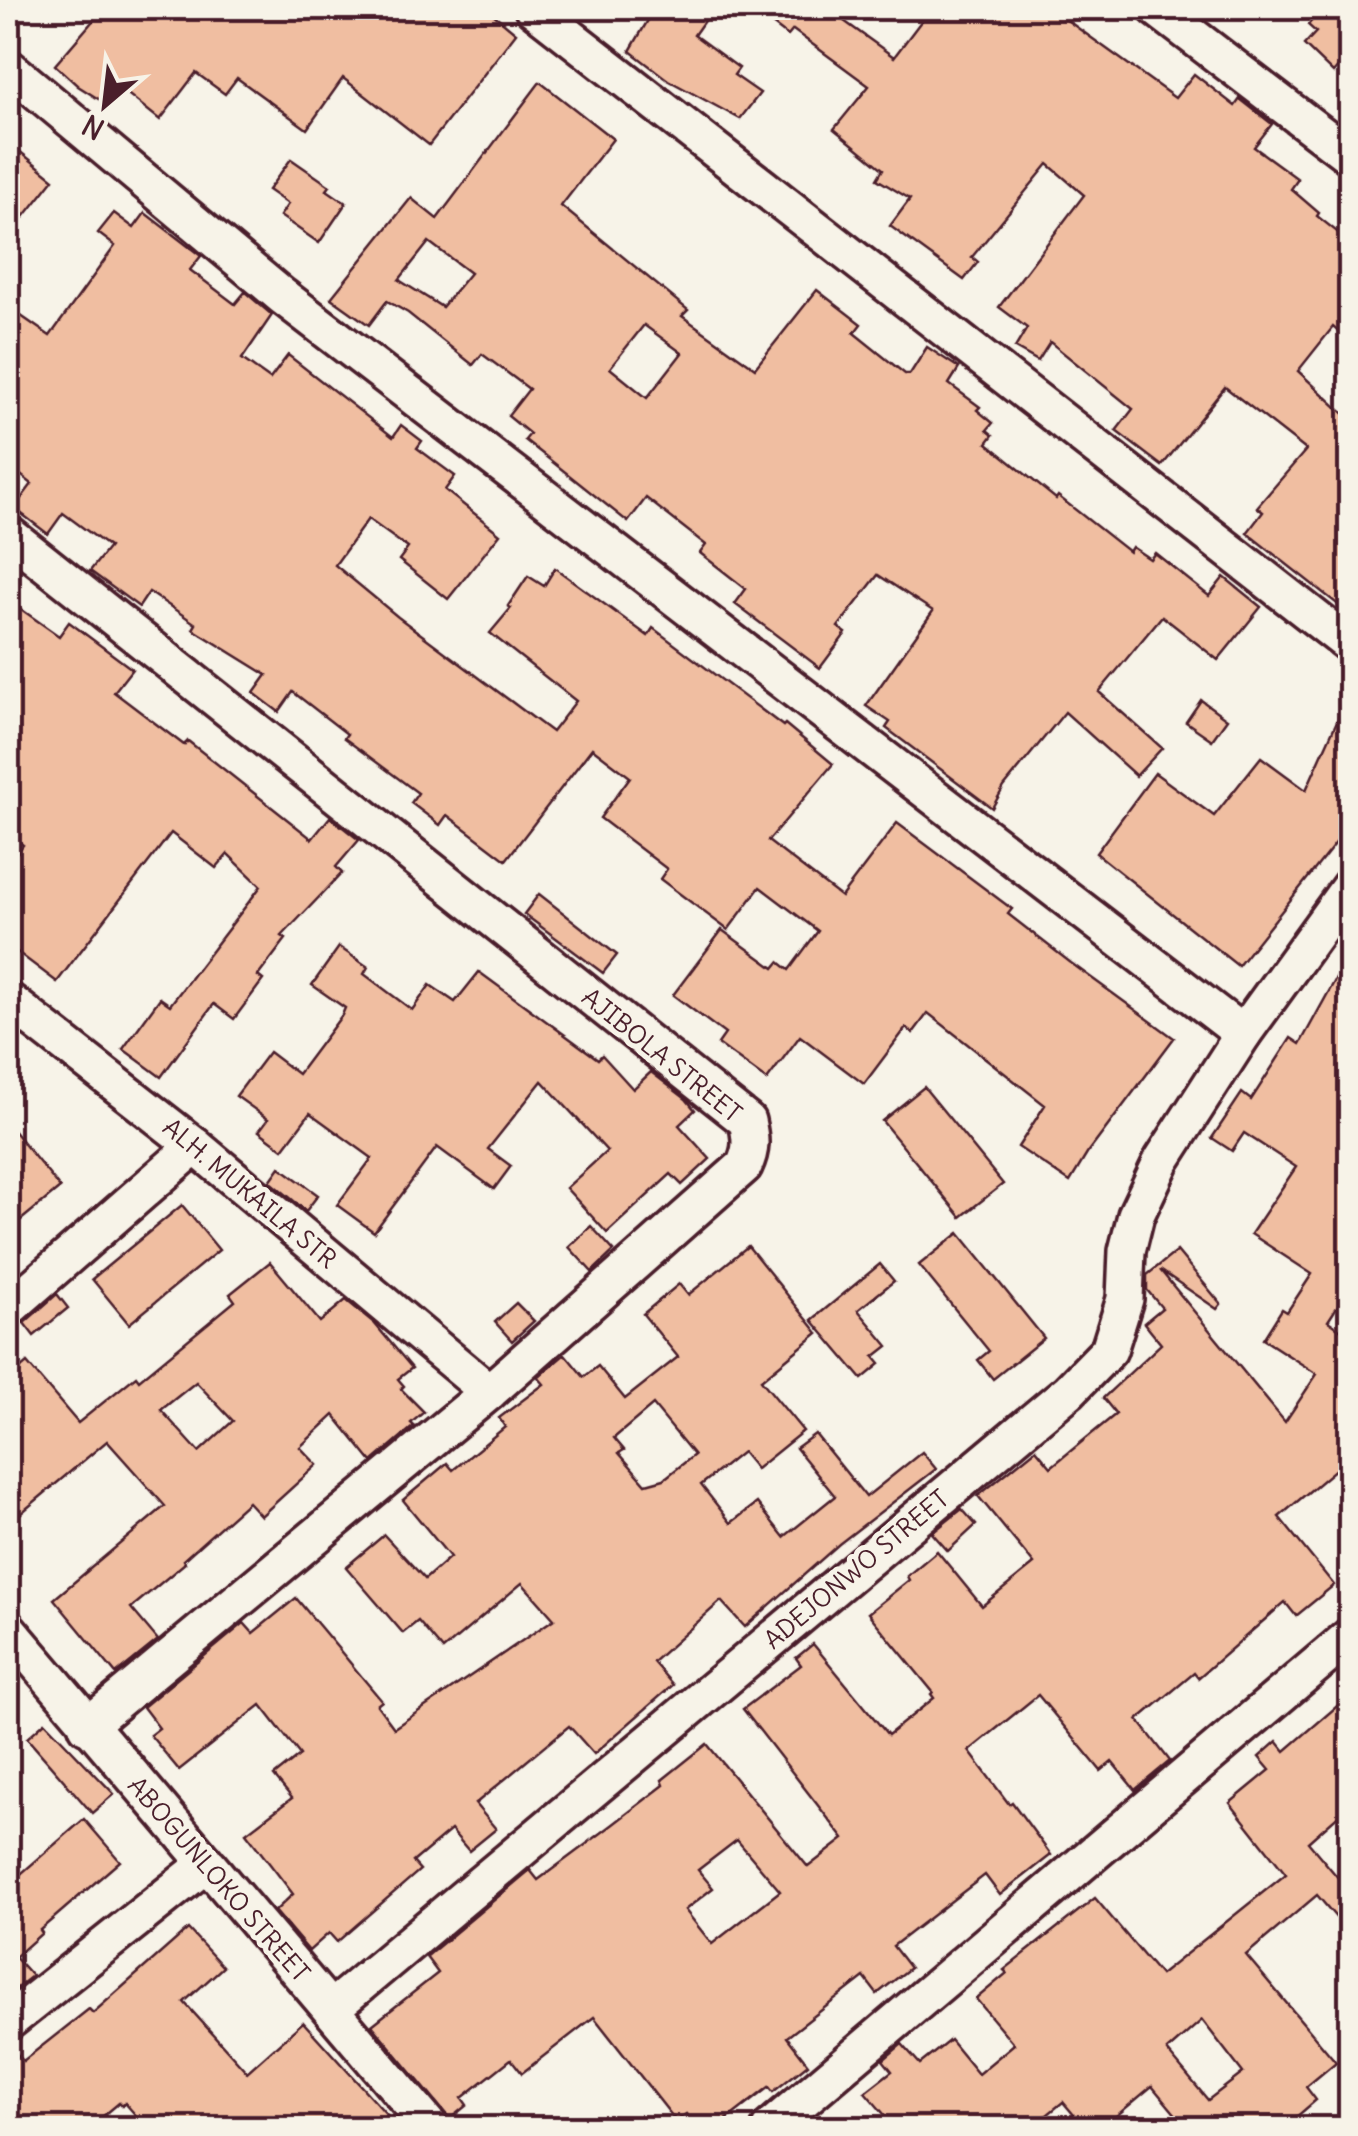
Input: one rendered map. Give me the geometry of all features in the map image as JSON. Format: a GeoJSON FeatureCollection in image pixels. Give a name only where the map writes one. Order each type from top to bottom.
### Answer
{"type":"FeatureCollection","features":[{"type":"Feature","properties":{"kind":"street"},"geometry":{"type":"LineString","coordinates":[[533,8],[1350,644]]}},
{"type":"Feature","properties":{"kind":"street"},"geometry":{"type":"LineString","coordinates":[[1156,8],[1350,156]]}},
{"type":"Feature","properties":{"kind":"street"},"geometry":{"type":"LineString","coordinates":[[8,67],[282,296],[1243,1034]]}},
{"type":"Feature","properties":{"kind":"street","name":"AJIBOLA STREET"},"geometry":{"type":"LineString","coordinates":[[8,534],[748,1121],[750,1152],[744,1166],[489,1392],[87,1726]]}},
{"type":"Feature","properties":{"kind":"street","name":"ADEJONWO STREET"},"geometry":{"type":"LineString","coordinates":[[332,2008],[1054,1404],[1109,1350],[1125,1299],[1127,1252],[1136,1215],[1162,1160],[1243,1034],[1350,886]]}},
{"type":"Feature","properties":{"kind":"street","name":"ALH. MUKAILA STR"},"geometry":{"type":"LineString","coordinates":[[8,1000],[195,1146],[489,1392]]}},
{"type":"Feature","properties":{"kind":"street"},"geometry":{"type":"LineString","coordinates":[[8,1309],[195,1146]]}},
{"type":"Feature","properties":{"kind":"street","name":"ABOGUNLOKO STREET"},"geometry":{"type":"LineString","coordinates":[[8,1629],[432,2128]]}},
{"type":"Feature","properties":{"kind":"street"},"geometry":{"type":"LineString","coordinates":[[770,2128],[1350,1636]]}},
{"type":"Feature","properties":{"kind":"street"},"geometry":{"type":"LineString","coordinates":[[8,2022],[204,1864]]}},
{"type":"Feature","properties":{"kind":"building"},"geometry":{"type":"Polygon","coordinates":[[[104,8],[486,8],[516,33],[429,145],[343,78],[307,129],[237,78],[225,94],[196,73],[160,120],[119,87],[108,105],[55,65],[104,8]]]}},
{"type":"Feature","properties":{"kind":"building"},"geometry":{"type":"Polygon","coordinates":[[[655,8],[713,8],[694,35],[739,68],[734,75],[760,93],[740,119],[668,80],[630,51],[655,8]]]}},
{"type":"Feature","properties":{"kind":"building"},"geometry":{"type":"Polygon","coordinates":[[[751,8],[826,8],[894,57],[931,8],[1050,8],[1175,98],[1194,74],[1235,106],[1240,99],[1272,124],[1254,147],[1298,179],[1291,189],[1350,242],[1350,342],[1333,327],[1298,371],[1350,419],[1350,614],[1247,533],[1263,512],[1257,507],[1306,450],[1225,387],[1162,466],[1116,431],[1133,409],[1050,342],[1038,361],[1015,348],[1027,328],[999,307],[1084,195],[1048,164],[972,257],[978,262],[964,280],[890,226],[910,199],[877,179],[883,169],[834,129],[869,86],[793,30],[788,36],[751,8]]]}},
{"type":"Feature","properties":{"kind":"building"},"geometry":{"type":"Polygon","coordinates":[[[1323,8],[1350,8],[1350,54],[1333,73],[1304,45],[1316,32],[1308,25],[1323,8]]]}},
{"type":"Feature","properties":{"kind":"building"},"geometry":{"type":"Polygon","coordinates":[[[540,82],[613,139],[561,206],[688,310],[682,316],[755,368],[817,290],[861,324],[854,333],[905,374],[910,374],[927,347],[959,368],[949,384],[980,407],[977,410],[993,423],[987,430],[993,435],[987,443],[1129,552],[1132,547],[1150,559],[1155,553],[1209,596],[1224,577],[1261,607],[1218,660],[1162,616],[1099,692],[1162,748],[1136,776],[1065,712],[1004,787],[992,808],[886,728],[890,722],[866,706],[933,611],[878,575],[838,627],[846,633],[820,668],[735,604],[746,589],[700,553],[706,545],[646,498],[628,522],[525,440],[530,434],[508,416],[529,389],[482,354],[473,365],[387,301],[369,325],[331,298],[411,198],[437,219],[540,82]],[[429,242],[399,280],[442,307],[470,273],[429,242]],[[644,325],[610,368],[647,398],[682,353],[644,325]]]}},
{"type":"Feature","properties":{"kind":"building"},"geometry":{"type":"Polygon","coordinates":[[[8,142],[54,179],[24,217],[8,204],[8,142]]]}},
{"type":"Feature","properties":{"kind":"building"},"geometry":{"type":"Polygon","coordinates":[[[291,159],[330,186],[327,190],[346,203],[319,243],[280,216],[288,204],[268,190],[291,159]]]}},
{"type":"Feature","properties":{"kind":"building"},"geometry":{"type":"Polygon","coordinates":[[[114,213],[134,228],[145,213],[201,256],[190,270],[235,304],[245,292],[272,315],[242,359],[270,379],[288,355],[393,437],[401,425],[422,441],[417,448],[455,476],[445,490],[500,534],[448,599],[399,560],[408,548],[368,519],[335,565],[398,617],[552,732],[576,701],[490,633],[511,608],[508,606],[528,576],[544,586],[555,568],[648,636],[653,628],[833,764],[768,841],[841,897],[897,823],[1012,909],[1008,914],[1071,963],[1174,1038],[1070,1182],[1018,1147],[1045,1105],[928,1013],[913,1033],[906,1028],[864,1084],[800,1036],[767,1080],[718,1044],[725,1034],[673,995],[722,930],[774,968],[779,962],[789,970],[818,931],[760,887],[728,930],[660,879],[667,869],[600,818],[630,777],[592,748],[506,860],[447,815],[440,825],[411,803],[418,793],[344,738],[347,734],[293,692],[279,712],[254,693],[267,675],[193,629],[196,624],[149,592],[139,607],[90,571],[109,547],[63,513],[48,534],[14,508],[32,484],[8,465],[8,307],[50,336],[115,246],[98,233],[114,213]]]}},
{"type":"Feature","properties":{"kind":"building"},"geometry":{"type":"Polygon","coordinates":[[[8,600],[59,636],[69,622],[132,669],[114,692],[184,745],[188,741],[312,839],[330,817],[359,840],[336,867],[342,873],[282,936],[286,939],[258,976],[263,980],[234,1019],[214,1004],[161,1077],[123,1049],[160,998],[170,1005],[261,886],[228,854],[216,868],[171,833],[57,982],[8,945],[8,865],[23,845],[8,833],[8,600]]]}},
{"type":"Feature","properties":{"kind":"building"},"geometry":{"type":"Polygon","coordinates":[[[1350,692],[1350,825],[1238,966],[1096,853],[1155,773],[1214,816],[1261,757],[1306,790],[1350,692]]]}},
{"type":"Feature","properties":{"kind":"building"},"geometry":{"type":"Polygon","coordinates":[[[1201,700],[1227,719],[1212,740],[1186,722],[1201,700]]]}},
{"type":"Feature","properties":{"kind":"building"},"geometry":{"type":"Polygon","coordinates":[[[539,894],[617,955],[603,973],[524,914],[539,894]]]}},
{"type":"Feature","properties":{"kind":"building"},"geometry":{"type":"Polygon","coordinates":[[[339,947],[368,967],[364,974],[412,1010],[430,985],[455,1002],[479,972],[598,1059],[602,1055],[633,1089],[651,1072],[686,1099],[695,1110],[679,1125],[710,1159],[682,1185],[671,1174],[607,1233],[566,1188],[607,1151],[542,1081],[488,1149],[511,1166],[494,1189],[437,1147],[374,1232],[337,1205],[372,1158],[310,1113],[283,1149],[259,1131],[268,1119],[236,1096],[269,1052],[298,1074],[342,1015],[345,1008],[312,985],[339,947]]]}},
{"type":"Feature","properties":{"kind":"building"},"geometry":{"type":"Polygon","coordinates":[[[1350,953],[1350,1287],[1328,1321],[1350,1336],[1350,1457],[1279,1517],[1334,1585],[1296,1616],[1285,1602],[1198,1678],[1194,1673],[1138,1720],[1170,1761],[1135,1790],[1112,1762],[1101,1771],[1038,1695],[969,1751],[1051,1855],[1000,1895],[985,1875],[893,1946],[910,1968],[877,1994],[864,1977],[787,2037],[808,2064],[773,2092],[769,2087],[716,2128],[697,2128],[686,2114],[676,2121],[594,2017],[522,2073],[511,2059],[462,2098],[467,2105],[450,2119],[372,2025],[438,1973],[426,1957],[530,1870],[538,1880],[612,1825],[664,1785],[662,1780],[707,1744],[808,1867],[844,1839],[743,1709],[801,1665],[796,1658],[813,1644],[888,1735],[934,1698],[868,1613],[937,1551],[982,1606],[1034,1564],[978,1496],[1036,1449],[1051,1467],[1116,1414],[1103,1398],[1161,1344],[1144,1323],[1162,1308],[1147,1290],[1147,1275],[1177,1251],[1221,1304],[1217,1309],[1160,1270],[1285,1422],[1317,1374],[1263,1339],[1312,1274],[1251,1234],[1296,1167],[1244,1133],[1232,1151],[1212,1138],[1242,1093],[1251,1100],[1291,1038],[1300,1044],[1350,953]],[[737,1840],[698,1870],[713,1888],[685,1910],[712,1944],[780,1891],[737,1840]]]}},
{"type":"Feature","properties":{"kind":"building"},"geometry":{"type":"Polygon","coordinates":[[[924,1087],[1003,1184],[961,1217],[882,1121],[924,1087]]]}},
{"type":"Feature","properties":{"kind":"building"},"geometry":{"type":"Polygon","coordinates":[[[8,1124],[60,1188],[8,1226],[8,1124]]]}},
{"type":"Feature","properties":{"kind":"building"},"geometry":{"type":"Polygon","coordinates":[[[280,1167],[318,1195],[306,1211],[270,1181],[280,1167]]]}},
{"type":"Feature","properties":{"kind":"building"},"geometry":{"type":"Polygon","coordinates":[[[182,1205],[219,1250],[129,1324],[92,1279],[182,1205]]]}},
{"type":"Feature","properties":{"kind":"building"},"geometry":{"type":"Polygon","coordinates":[[[591,1226],[614,1251],[592,1272],[569,1247],[591,1226]]]}},
{"type":"Feature","properties":{"kind":"building"},"geometry":{"type":"Polygon","coordinates":[[[959,1233],[1044,1338],[993,1379],[978,1360],[989,1351],[919,1265],[959,1233]]]}},
{"type":"Feature","properties":{"kind":"building"},"geometry":{"type":"Polygon","coordinates":[[[748,1246],[818,1333],[761,1380],[803,1431],[756,1469],[742,1452],[701,1485],[731,1523],[757,1503],[784,1537],[835,1496],[796,1448],[815,1434],[866,1497],[922,1452],[936,1469],[839,1544],[745,1627],[721,1601],[653,1662],[673,1685],[594,1754],[569,1726],[475,1804],[496,1829],[469,1851],[451,1830],[413,1862],[420,1870],[337,1942],[329,1933],[309,1951],[275,1911],[293,1894],[246,1833],[292,1798],[274,1776],[300,1755],[261,1705],[179,1770],[150,1735],[159,1728],[143,1707],[244,1623],[253,1633],[296,1598],[382,1701],[377,1705],[394,1728],[554,1619],[522,1583],[443,1650],[418,1621],[403,1633],[346,1567],[384,1535],[425,1579],[450,1557],[403,1500],[447,1463],[453,1470],[505,1427],[499,1418],[544,1384],[538,1377],[565,1354],[584,1377],[598,1366],[625,1399],[678,1357],[643,1314],[679,1284],[688,1295],[748,1246]],[[653,1405],[614,1438],[624,1450],[619,1453],[646,1484],[664,1479],[694,1455],[653,1405]]]}},
{"type":"Feature","properties":{"kind":"building"},"geometry":{"type":"Polygon","coordinates":[[[270,1262],[320,1322],[346,1300],[374,1323],[412,1368],[398,1379],[404,1386],[401,1389],[424,1412],[411,1423],[414,1426],[372,1462],[334,1415],[300,1447],[317,1465],[261,1516],[248,1502],[131,1608],[158,1640],[116,1674],[54,1599],[165,1506],[107,1441],[8,1524],[8,1379],[27,1363],[78,1423],[136,1376],[139,1380],[235,1301],[230,1294],[270,1262]],[[196,1382],[161,1410],[199,1452],[233,1421],[196,1382]]]}},
{"type":"Feature","properties":{"kind":"building"},"geometry":{"type":"Polygon","coordinates":[[[880,1264],[894,1281],[858,1310],[888,1346],[874,1357],[880,1364],[862,1379],[812,1320],[880,1264]]]}},
{"type":"Feature","properties":{"kind":"building"},"geometry":{"type":"Polygon","coordinates":[[[57,1294],[68,1308],[34,1336],[24,1323],[57,1294]]]}},
{"type":"Feature","properties":{"kind":"building"},"geometry":{"type":"Polygon","coordinates":[[[516,1303],[534,1321],[512,1341],[495,1322],[516,1303]]]}},
{"type":"Feature","properties":{"kind":"building"},"geometry":{"type":"Polygon","coordinates":[[[962,1509],[976,1525],[948,1551],[932,1533],[962,1509]]]}},
{"type":"Feature","properties":{"kind":"building"},"geometry":{"type":"Polygon","coordinates":[[[1350,1695],[1350,1805],[1308,1842],[1350,1892],[1350,1934],[1317,1895],[1246,1955],[1336,2062],[1306,2087],[1316,2100],[1287,2125],[1280,2117],[1266,2128],[1187,2128],[1152,2086],[1102,2128],[1085,2128],[1063,2102],[1031,2128],[896,2128],[865,2092],[892,2071],[883,2060],[902,2044],[920,2064],[950,2040],[978,2074],[1014,2044],[976,1999],[1007,1973],[1004,1970],[1095,1898],[1160,1975],[1286,1874],[1230,1803],[1270,1770],[1259,1757],[1277,1741],[1285,1751],[1350,1695]],[[1202,2020],[1167,2051],[1208,2100],[1243,2073],[1202,2020]]]}},
{"type":"Feature","properties":{"kind":"building"},"geometry":{"type":"Polygon","coordinates":[[[45,1722],[114,1794],[92,1813],[27,1738],[45,1722]]]}},
{"type":"Feature","properties":{"kind":"building"},"geometry":{"type":"Polygon","coordinates":[[[84,1819],[120,1861],[40,1930],[42,1933],[15,1957],[32,1976],[8,1995],[8,1885],[84,1819]]]}},
{"type":"Feature","properties":{"kind":"building"},"geometry":{"type":"Polygon","coordinates":[[[188,1929],[223,1967],[184,2002],[247,2072],[303,2022],[388,2116],[374,2128],[147,2128],[125,2103],[119,2103],[89,2128],[8,2128],[8,2043],[23,2061],[89,2009],[93,2013],[188,1929]]]}}]}
